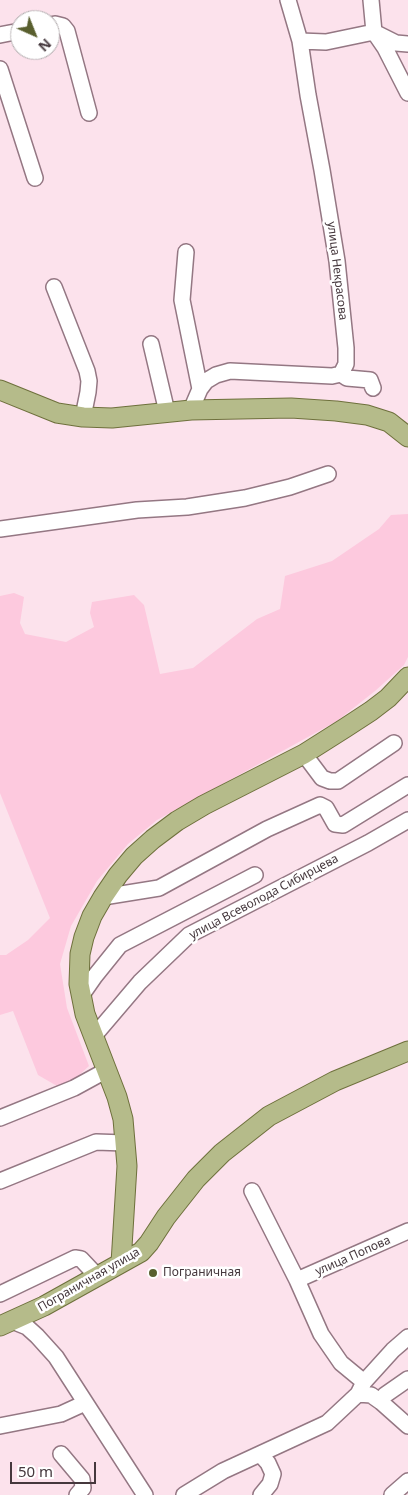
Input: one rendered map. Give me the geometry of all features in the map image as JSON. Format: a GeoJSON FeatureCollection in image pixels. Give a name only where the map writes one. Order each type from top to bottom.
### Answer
{"type":"FeatureCollection","features":[{"type":"Feature","properties":{"kind":"main road"},"geometry":{"type":"LineString","coordinates":[[0,390],[57,412],[83,417],[112,418],[191,410],[291,408],[360,414],[388,422],[402,430],[408,437]]}},
{"type":"Feature","properties":{"kind":"main road"},"geometry":{"type":"LineString","coordinates":[[121,1263],[127,1166],[123,1120],[117,1097],[85,1014],[78,968],[84,937],[102,897],[134,856],[177,821],[304,754],[371,711],[406,683]]}},
{"type":"Feature","properties":{"kind":"main road","name":"Пограничная улица"},"geometry":{"type":"LineString","coordinates":[[6,1324],[141,1252],[196,1179],[244,1134],[269,1116],[302,1097],[368,1066],[408,1051]]}},
{"type":"Feature","properties":{"kind":"street","name":"улица Некрасова"},"geometry":{"type":"LineString","coordinates":[[288,0],[300,41],[336,261],[346,348],[346,364],[341,374]]}},
{"type":"Feature","properties":{"kind":"street"},"geometry":{"type":"LineString","coordinates":[[371,0],[374,32],[385,48],[408,92]]}},
{"type":"Feature","properties":{"kind":"street"},"geometry":{"type":"LineString","coordinates":[[60,25],[67,31],[89,113]]}},
{"type":"Feature","properties":{"kind":"street"},"geometry":{"type":"LineString","coordinates":[[300,41],[326,42],[374,32],[396,43],[408,44]]}},
{"type":"Feature","properties":{"kind":"street"},"geometry":{"type":"LineString","coordinates":[[0,69],[35,178]]}},
{"type":"Feature","properties":{"kind":"street"},"geometry":{"type":"LineString","coordinates":[[186,252],[182,300],[200,388]]}},
{"type":"Feature","properties":{"kind":"street"},"geometry":{"type":"LineString","coordinates":[[54,287],[87,371],[89,381],[83,417]]}},
{"type":"Feature","properties":{"kind":"street"},"geometry":{"type":"LineString","coordinates":[[151,344],[167,412]]}},
{"type":"Feature","properties":{"kind":"street"},"geometry":{"type":"LineString","coordinates":[[191,410],[200,388],[206,381],[216,375],[230,371],[332,376],[341,374],[347,378],[370,380],[373,388]]}},
{"type":"Feature","properties":{"kind":"street"},"geometry":{"type":"LineString","coordinates":[[0,528],[137,510],[187,507],[245,498],[290,487],[328,474]]}},
{"type":"Feature","properties":{"kind":"street"},"geometry":{"type":"LineString","coordinates":[[304,754],[322,778],[338,781],[394,743]]}},
{"type":"Feature","properties":{"kind":"street"},"geometry":{"type":"LineString","coordinates":[[102,897],[159,888],[267,829],[320,804],[326,808],[335,824],[343,825],[408,785]]}},
{"type":"Feature","properties":{"kind":"street","name":"улица Всеволода Сибирцева"},"geometry":{"type":"LineString","coordinates":[[94,1036],[140,982],[189,935],[368,843],[408,820]]}},
{"type":"Feature","properties":{"kind":"street"},"geometry":{"type":"LineString","coordinates":[[81,996],[94,976],[120,945],[255,875]]}},
{"type":"Feature","properties":{"kind":"street"},"geometry":{"type":"LineString","coordinates":[[0,1118],[74,1088],[107,1070]]}},
{"type":"Feature","properties":{"kind":"street"},"geometry":{"type":"LineString","coordinates":[[0,1181],[96,1142],[126,1143]]}},
{"type":"Feature","properties":{"kind":"street"},"geometry":{"type":"LineString","coordinates":[[252,1191],[297,1280],[321,1334],[361,1388],[381,1402],[408,1426]]}},
{"type":"Feature","properties":{"kind":"street","name":"улица Попова"},"geometry":{"type":"LineString","coordinates":[[297,1280],[408,1232]]}},
{"type":"Feature","properties":{"kind":"street"},"geometry":{"type":"LineString","coordinates":[[0,1294],[75,1258],[81,1259],[98,1276]]}},
{"type":"Feature","properties":{"kind":"street"},"geometry":{"type":"LineString","coordinates":[[6,1324],[27,1327],[56,1357],[145,1495]]}},
{"type":"Feature","properties":{"kind":"street"},"geometry":{"type":"LineString","coordinates":[[184,1495],[223,1471],[327,1423],[361,1388],[393,1350],[408,1337]]}},
{"type":"Feature","properties":{"kind":"street"},"geometry":{"type":"LineString","coordinates":[[381,1402],[385,1395],[408,1379]]}},
{"type":"Feature","properties":{"kind":"street"},"geometry":{"type":"LineString","coordinates":[[0,1426],[61,1414],[85,1403]]}},
{"type":"Feature","properties":{"kind":"street"},"geometry":{"type":"LineString","coordinates":[[61,1454],[82,1479],[83,1488],[78,1495]]}},
{"type":"Feature","properties":{"kind":"street"},"geometry":{"type":"LineString","coordinates":[[260,1454],[268,1463],[273,1474],[270,1484],[261,1495]]}},
{"type":"Feature","properties":{"kind":"street"},"geometry":{"type":"LineString","coordinates":[[392,1495],[408,1481]]}},
{"type":"Feature","properties":{"kind":"shaded area"},"geometry":{"type":"Polygon","coordinates":[[[408,514],[408,657],[404,665],[337,721],[157,820],[128,844],[97,881],[71,926],[60,964],[67,1008],[89,1066],[74,1080],[57,1086],[38,1075],[13,1011],[0,1015],[0,955],[6,955],[28,940],[50,918],[0,793],[0,596],[14,593],[24,597],[20,623],[25,634],[66,642],[94,627],[90,613],[92,602],[134,595],[144,605],[160,674],[193,668],[257,619],[280,609],[285,576],[332,561],[379,529],[391,515],[408,514]]]}},
{"type":"Feature","properties":{"kind":"place","name":"Пограничная"},"geometry":{"type":"Point","coordinates":[153,1273]}}]}
